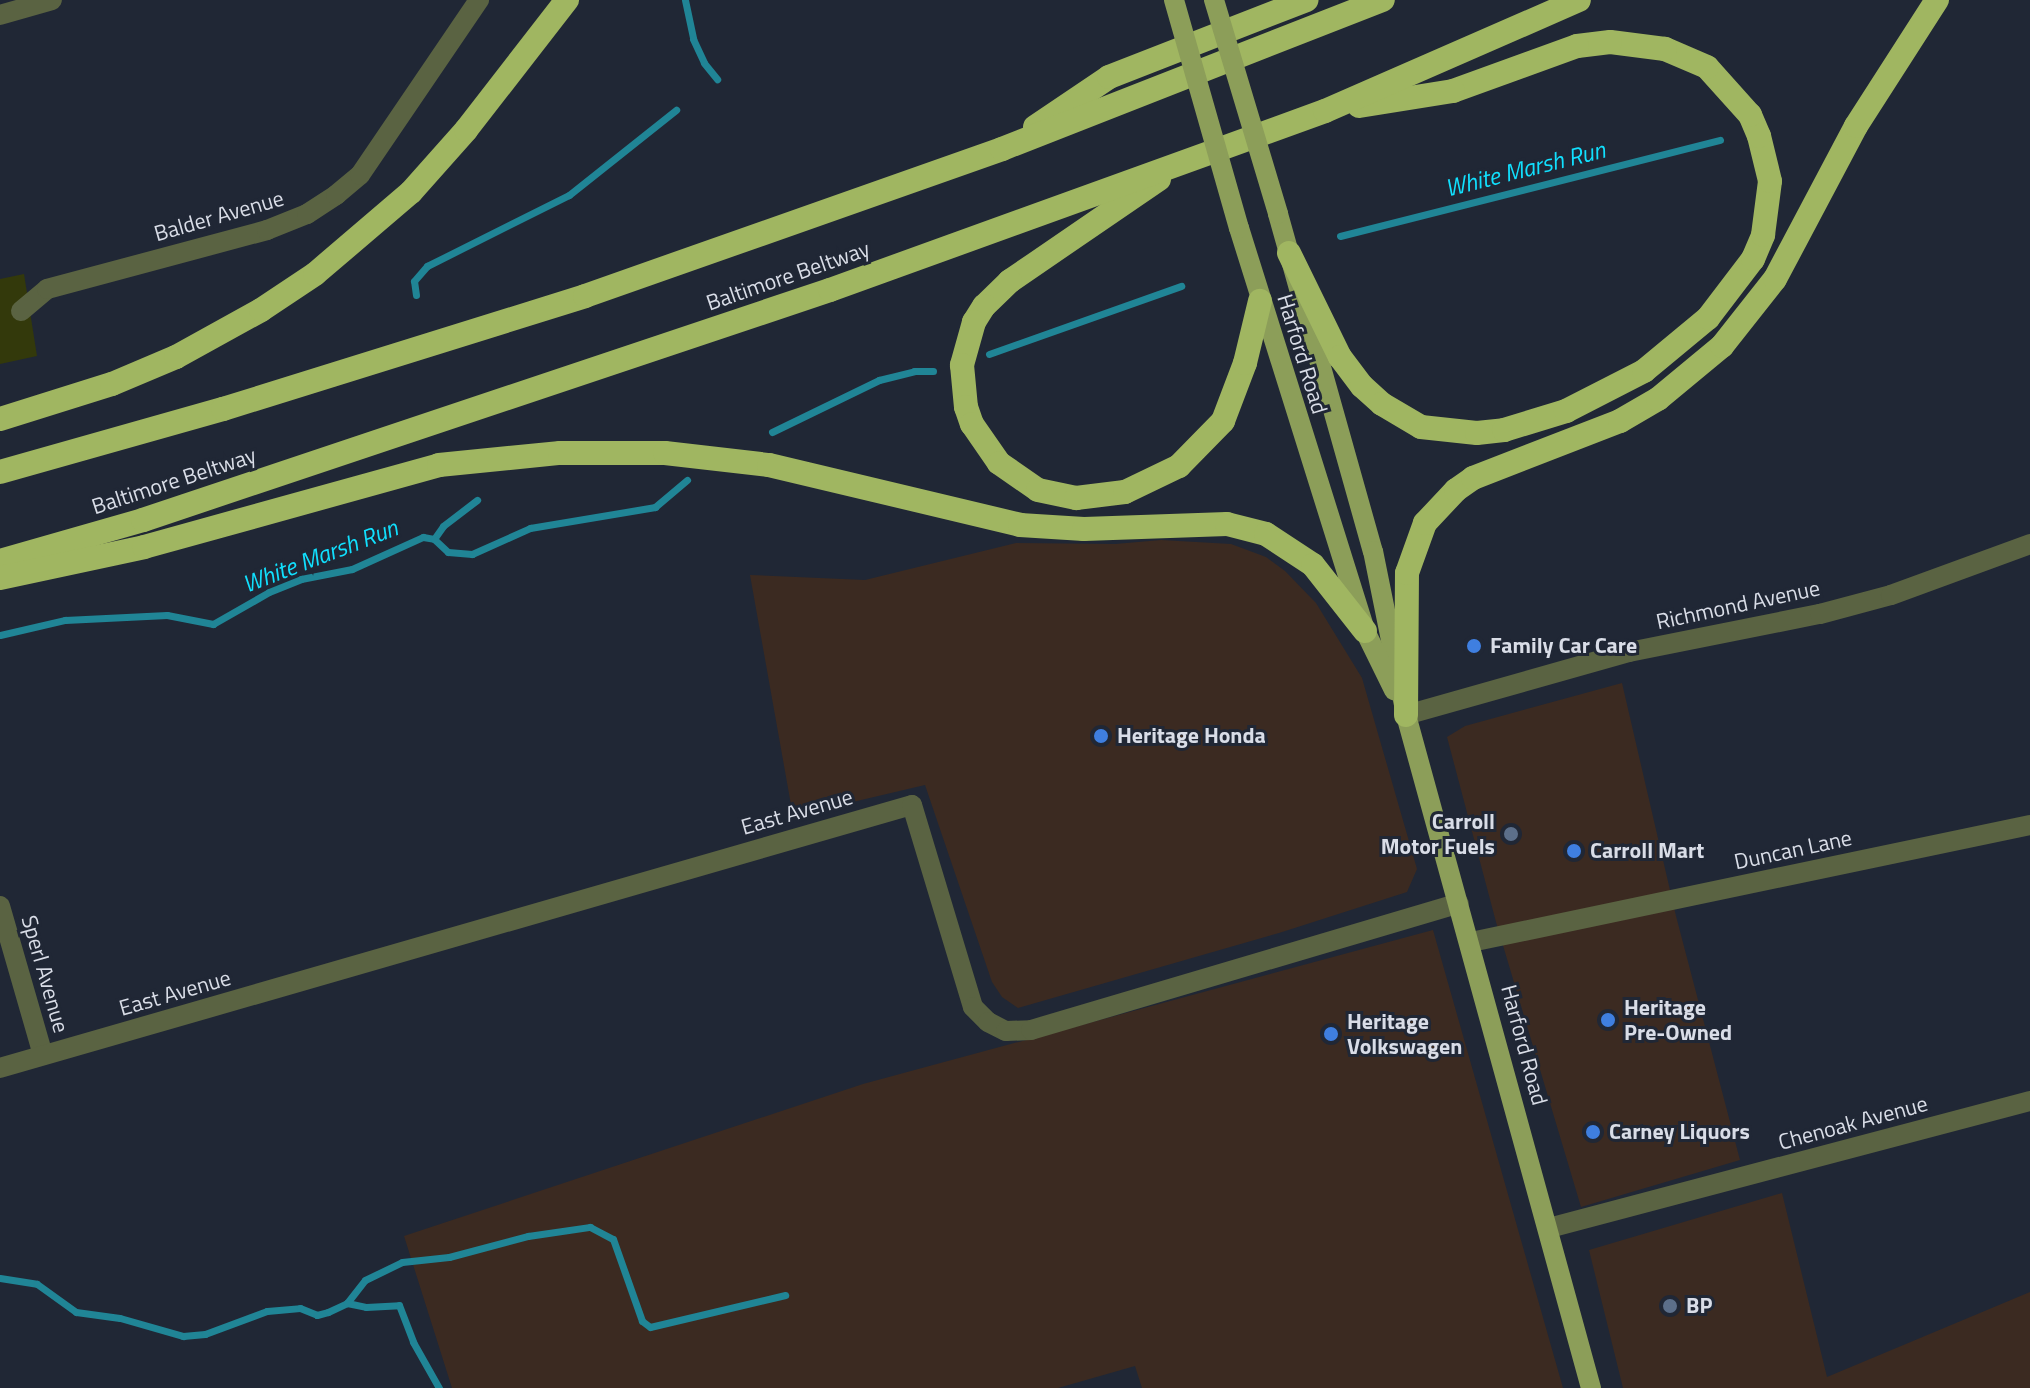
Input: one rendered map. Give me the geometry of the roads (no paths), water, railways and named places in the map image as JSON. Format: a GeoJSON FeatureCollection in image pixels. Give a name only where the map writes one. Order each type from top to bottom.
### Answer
{"type":"FeatureCollection","features":[{"type":"Feature","properties":{"kind":"highway"},"geometry":{"type":"LineString","coordinates":[[0,419],[112,384],[176,357],[261,310],[315,274],[411,192],[466,130],[567,0]]}},
{"type":"Feature","properties":{"kind":"highway"},"geometry":{"type":"LineString","coordinates":[[1002,149],[1109,77],[1307,0]]}},
{"type":"Feature","properties":{"kind":"highway"},"geometry":{"type":"LineString","coordinates":[[0,472],[459,338],[811,219],[1002,149],[1383,0]]}},
{"type":"Feature","properties":{"kind":"highway","name":"Baltimore Beltway"},"geometry":{"type":"LineString","coordinates":[[0,561],[143,520],[830,290],[1325,111],[1579,0]]}},
{"type":"Feature","properties":{"kind":"highway"},"geometry":{"type":"LineString","coordinates":[[1406,715],[1407,573],[1425,523],[1456,490],[1473,478],[1620,421],[1694,372],[1722,346],[1775,279],[1856,126],[1937,0]]}},
{"type":"Feature","properties":{"kind":"highway"},"geometry":{"type":"LineString","coordinates":[[1289,253],[1340,357],[1362,386],[1382,404],[1421,427],[1477,433],[1504,430],[1566,411],[1644,371],[1708,318],[1753,259],[1763,235],[1770,181],[1759,136],[1750,115],[1738,98],[1707,67],[1665,49],[1610,42],[1577,46],[1453,91],[1325,111]]}},
{"type":"Feature","properties":{"kind":"highway"},"geometry":{"type":"LineString","coordinates":[[1191,158],[1010,281],[984,306],[966,344],[962,365],[966,407],[972,424],[999,463],[1038,490],[1057,496],[1097,497],[1152,482],[1179,466],[1223,421],[1245,363],[1260,301]]}},
{"type":"Feature","properties":{"kind":"highway"},"geometry":{"type":"LineString","coordinates":[[0,578],[144,547],[426,467],[560,453],[665,453],[769,465],[1020,525],[1084,529],[1227,524],[1266,534],[1293,548],[1313,565],[1365,631]]}},
{"type":"Feature","properties":{"kind":"main road","name":"Harford Road"},"geometry":{"type":"LineString","coordinates":[[1174,0],[1260,301],[1365,631],[1406,715]]}},
{"type":"Feature","properties":{"kind":"main road","name":"Harford Road"},"geometry":{"type":"LineString","coordinates":[[1214,0],[1373,551],[1406,715],[1471,942],[1591,1388]]}},
{"type":"Feature","properties":{"kind":"street"},"geometry":{"type":"LineString","coordinates":[[0,15],[52,0]]}},
{"type":"Feature","properties":{"kind":"street","name":"Balder Avenue"},"geometry":{"type":"LineString","coordinates":[[21,311],[47,289],[267,230],[307,214],[336,195],[360,175],[479,0]]}},
{"type":"Feature","properties":{"kind":"street","name":"Richmond Avenue"},"geometry":{"type":"LineString","coordinates":[[1406,715],[1629,652],[1820,614],[1891,595],[2030,544]]}},
{"type":"Feature","properties":{"kind":"street","name":"East Avenue"},"geometry":{"type":"LineString","coordinates":[[0,1068],[912,805],[973,1007],[988,1022],[1006,1031],[1031,1030],[1459,903]]}},
{"type":"Feature","properties":{"kind":"street","name":"Duncan Lane"},"geometry":{"type":"LineString","coordinates":[[1471,942],[2030,825]]}},
{"type":"Feature","properties":{"kind":"street","name":"Sperl Avenue"},"geometry":{"type":"LineString","coordinates":[[0,906],[43,1055]]}},
{"type":"Feature","properties":{"kind":"street","name":"Chenoak Avenue"},"geometry":{"type":"LineString","coordinates":[[1549,1228],[2030,1101]]}},
{"type":"Feature","properties":{"kind":"waterway"},"geometry":{"type":"LineString","coordinates":[[685,0],[693,39],[704,63],[717,79]]}},
{"type":"Feature","properties":{"kind":"waterway"},"geometry":{"type":"LineString","coordinates":[[416,295],[414,281],[427,266],[569,195],[676,110]]}},
{"type":"Feature","properties":{"kind":"waterway","name":"White Marsh Run"},"geometry":{"type":"LineString","coordinates":[[1340,236],[1720,140]]}},
{"type":"Feature","properties":{"kind":"waterway","name":"White Marsh Run"},"geometry":{"type":"LineString","coordinates":[[989,354],[1181,286]]}},
{"type":"Feature","properties":{"kind":"waterway","name":"White Marsh Run"},"geometry":{"type":"LineString","coordinates":[[772,432],[879,380],[914,371],[933,371]]}},
{"type":"Feature","properties":{"kind":"waterway","name":"White Marsh Run"},"geometry":{"type":"LineString","coordinates":[[0,635],[65,620],[167,615],[213,624],[269,592],[301,579],[352,569],[423,537],[434,539],[448,552],[472,554],[530,528],[655,507],[687,480]]}},
{"type":"Feature","properties":{"kind":"waterway"},"geometry":{"type":"LineString","coordinates":[[434,539],[443,526],[477,500]]}},
{"type":"Feature","properties":{"kind":"waterway"},"geometry":{"type":"LineString","coordinates":[[0,1278],[37,1284],[76,1312],[120,1318],[183,1336],[205,1334],[267,1311],[300,1308],[317,1315],[328,1312],[347,1303],[365,1280],[402,1262],[449,1257],[528,1236],[590,1227],[613,1239],[642,1321],[650,1327],[785,1295]]}},
{"type":"Feature","properties":{"kind":"waterway"},"geometry":{"type":"LineString","coordinates":[[347,1303],[366,1307],[399,1305],[413,1342],[439,1388]]}},
{"type":"Feature","properties":{"kind":"place","name":"Family Car Care"},"geometry":{"type":"Point","coordinates":[1474,646]}},
{"type":"Feature","properties":{"kind":"place","name":"Heritage Honda"},"geometry":{"type":"Point","coordinates":[1101,736]}},
{"type":"Feature","properties":{"kind":"place","name":"Carroll Motor Fuels"},"geometry":{"type":"Point","coordinates":[1511,834]}},
{"type":"Feature","properties":{"kind":"place","name":"Carroll Mart"},"geometry":{"type":"Point","coordinates":[1574,851]}},
{"type":"Feature","properties":{"kind":"place","name":"Heritage Pre-Owned"},"geometry":{"type":"Point","coordinates":[1608,1020]}},
{"type":"Feature","properties":{"kind":"place","name":"Heritage Volkswagen"},"geometry":{"type":"Point","coordinates":[1331,1034]}},
{"type":"Feature","properties":{"kind":"place","name":"Carney Liquors"},"geometry":{"type":"Point","coordinates":[1593,1132]}},
{"type":"Feature","properties":{"kind":"place","name":"BP"},"geometry":{"type":"Point","coordinates":[1670,1306]}}]}
